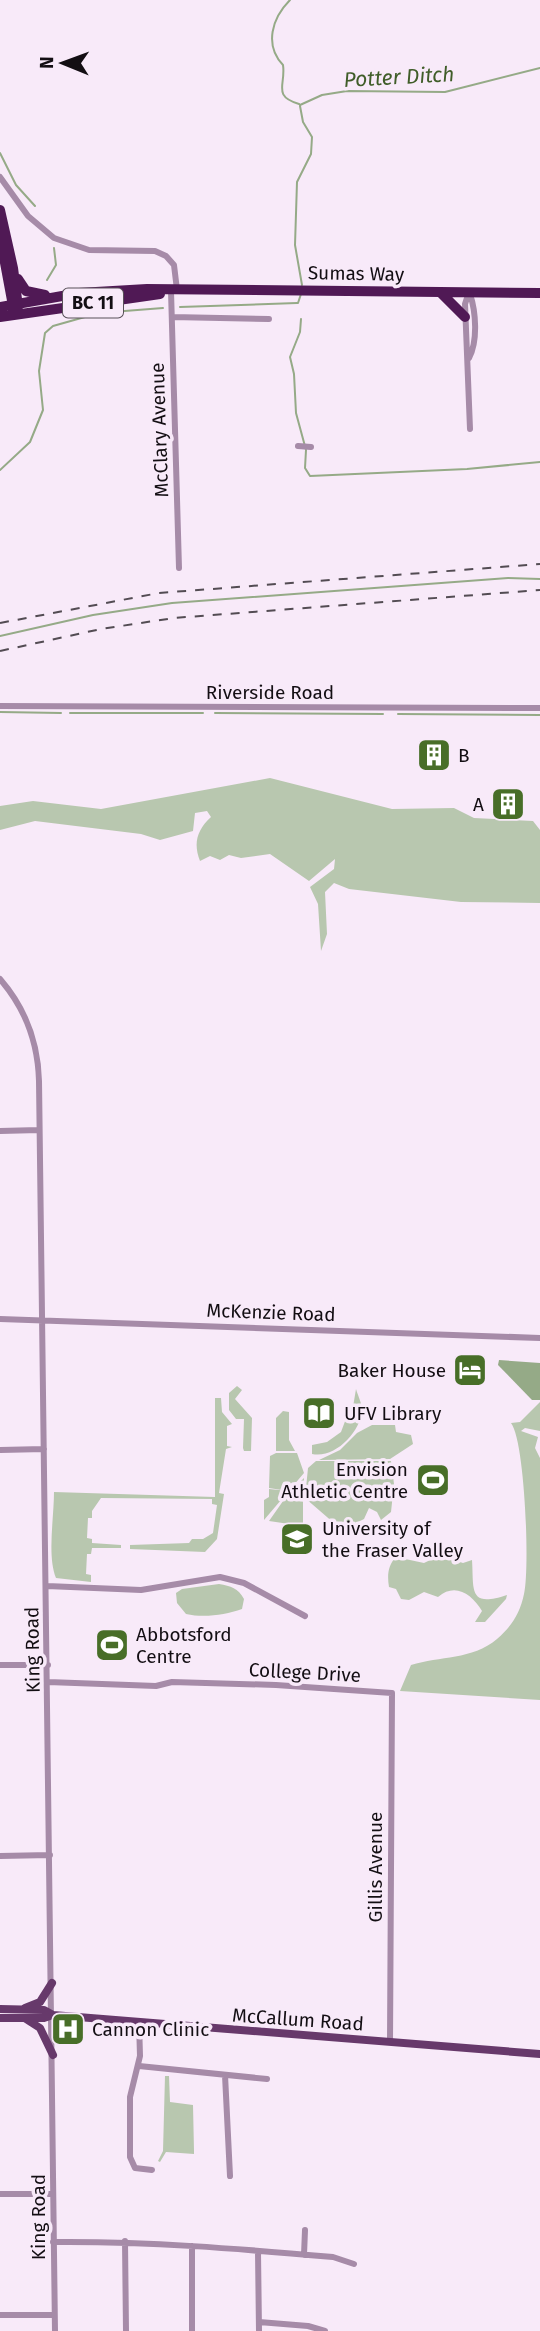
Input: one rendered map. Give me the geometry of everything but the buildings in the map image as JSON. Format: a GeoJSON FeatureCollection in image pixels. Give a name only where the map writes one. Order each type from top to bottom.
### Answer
{"type":"FeatureCollection","features":[{"type":"Feature","properties":{"kind":"highway"},"geometry":{"type":"LineString","coordinates":[[0,210],[13,268],[15,308]]}},
{"type":"Feature","properties":{"kind":"highway"},"geometry":{"type":"LineString","coordinates":[[0,236],[15,308]]}},
{"type":"Feature","properties":{"kind":"highway"},"geometry":{"type":"LineString","coordinates":[[13,268],[26,291],[37,295],[63,295]]}},
{"type":"Feature","properties":{"kind":"highway","name":"Sumas Way"},"geometry":{"type":"LineString","coordinates":[[0,317],[15,308],[63,295],[147,289],[174,291]]}},
{"type":"Feature","properties":{"kind":"highway","name":"Sumas Way"},"geometry":{"type":"LineString","coordinates":[[0,307],[15,308],[174,291],[293,289],[540,293]]}},
{"type":"Feature","properties":{"kind":"highway"},"geometry":{"type":"LineString","coordinates":[[440,292],[465,317]]}},
{"type":"Feature","properties":{"kind":"main road"},"geometry":{"type":"LineString","coordinates":[[22,2008],[40,2002],[52,1983]]}},
{"type":"Feature","properties":{"kind":"main road","name":"McCallum Road"},"geometry":{"type":"LineString","coordinates":[[0,2009],[44,2010],[53,2015]]}},
{"type":"Feature","properties":{"kind":"main road","name":"McCallum Road"},"geometry":{"type":"LineString","coordinates":[[0,2018],[53,2015],[540,2054]]}},
{"type":"Feature","properties":{"kind":"main road"},"geometry":{"type":"LineString","coordinates":[[23,2018],[40,2028],[53,2055]]}},
{"type":"Feature","properties":{"kind":"street","name":"McClary Avenue"},"geometry":{"type":"LineString","coordinates":[[0,177],[28,216],[54,238],[89,250],[155,251],[166,256],[174,265],[172,317],[179,568]]}},
{"type":"Feature","properties":{"kind":"street"},"geometry":{"type":"LineString","coordinates":[[469,292],[465,317],[469,358],[470,429]]}},
{"type":"Feature","properties":{"kind":"street"},"geometry":{"type":"LineString","coordinates":[[469,292],[473,304],[474,349],[469,358]]}},
{"type":"Feature","properties":{"kind":"street"},"geometry":{"type":"LineString","coordinates":[[172,317],[269,318]]}},
{"type":"Feature","properties":{"kind":"street"},"geometry":{"type":"LineString","coordinates":[[298,446],[311,447]]}},
{"type":"Feature","properties":{"kind":"street","name":"Riverside Road"},"geometry":{"type":"LineString","coordinates":[[0,706],[540,708]]}},
{"type":"Feature","properties":{"kind":"street","name":"King Road"},"geometry":{"type":"LineString","coordinates":[[0,979],[21,1007],[36,1048],[47,1586],[55,2331]]}},
{"type":"Feature","properties":{"kind":"street"},"geometry":{"type":"LineString","coordinates":[[0,1131],[39,1130]]}},
{"type":"Feature","properties":{"kind":"street","name":"McKenzie Road"},"geometry":{"type":"LineString","coordinates":[[0,1319],[540,1338]]}},
{"type":"Feature","properties":{"kind":"street"},"geometry":{"type":"LineString","coordinates":[[0,1450],[44,1449]]}},
{"type":"Feature","properties":{"kind":"street"},"geometry":{"type":"LineString","coordinates":[[47,1586],[141,1590],[220,1577],[244,1583],[305,1616]]}},
{"type":"Feature","properties":{"kind":"street"},"geometry":{"type":"LineString","coordinates":[[0,1665],[48,1665]]}},
{"type":"Feature","properties":{"kind":"street","name":"College Drive"},"geometry":{"type":"LineString","coordinates":[[48,1682],[156,1686],[172,1682],[392,1693]]}},
{"type":"Feature","properties":{"kind":"street","name":"Gillis Avenue"},"geometry":{"type":"LineString","coordinates":[[390,2042],[392,1693]]}},
{"type":"Feature","properties":{"kind":"street"},"geometry":{"type":"LineString","coordinates":[[0,1856],[50,1855]]}},
{"type":"Feature","properties":{"kind":"street"},"geometry":{"type":"LineString","coordinates":[[139,2022],[139,2066],[130,2097],[130,2157],[135,2168],[152,2170]]}},
{"type":"Feature","properties":{"kind":"street"},"geometry":{"type":"LineString","coordinates":[[139,2066],[267,2079]]}},
{"type":"Feature","properties":{"kind":"street"},"geometry":{"type":"LineString","coordinates":[[225,2075],[230,2176]]}},
{"type":"Feature","properties":{"kind":"street"},"geometry":{"type":"LineString","coordinates":[[0,2194],[53,2194]]}},
{"type":"Feature","properties":{"kind":"street"},"geometry":{"type":"LineString","coordinates":[[304,2255],[305,2230]]}},
{"type":"Feature","properties":{"kind":"street"},"geometry":{"type":"LineString","coordinates":[[125,2241],[126,2331]]}},
{"type":"Feature","properties":{"kind":"street"},"geometry":{"type":"LineString","coordinates":[[53,2242],[125,2241],[333,2257],[354,2264]]}},
{"type":"Feature","properties":{"kind":"street"},"geometry":{"type":"LineString","coordinates":[[192,2246],[192,2331]]}},
{"type":"Feature","properties":{"kind":"street"},"geometry":{"type":"LineString","coordinates":[[258,2252],[259,2331]]}},
{"type":"Feature","properties":{"kind":"street"},"geometry":{"type":"LineString","coordinates":[[0,2315],[54,2315]]}},
{"type":"Feature","properties":{"kind":"street"},"geometry":{"type":"LineString","coordinates":[[259,2322],[308,2326],[326,2331]]}},
{"type":"Feature","properties":{"kind":"shaded area"},"geometry":{"type":"Polygon","coordinates":[[[270,778],[392,809],[454,808],[474,818],[533,821],[540,830],[540,903],[461,902],[349,889],[334,883],[325,892],[327,934],[321,951],[318,904],[310,887],[334,869],[335,859],[309,881],[270,854],[241,858],[229,855],[220,860],[210,856],[200,861],[197,843],[202,827],[211,817],[207,811],[195,813],[193,831],[160,840],[141,834],[35,821],[0,830],[0,806],[33,801],[101,809],[270,778]]]}},
{"type":"Feature","properties":{"kind":"shaded area"},"geometry":{"type":"Polygon","coordinates":[[[499,1360],[540,1363],[540,1400],[532,1400],[498,1365],[499,1360]]]}},
{"type":"Feature","properties":{"kind":"shaded area"},"geometry":{"type":"Polygon","coordinates":[[[237,1386],[242,1390],[235,1399],[252,1418],[251,1451],[244,1451],[243,1448],[244,1419],[236,1419],[229,1410],[229,1393],[237,1386]]]}},
{"type":"Feature","properties":{"kind":"shaded area"},"geometry":{"type":"Polygon","coordinates":[[[356,1389],[362,1411],[357,1427],[337,1448],[321,1454],[312,1454],[312,1445],[327,1442],[341,1432],[350,1408],[353,1407],[356,1389]]]}},
{"type":"Feature","properties":{"kind":"shaded area"},"geometry":{"type":"Polygon","coordinates":[[[215,1398],[221,1398],[222,1412],[232,1424],[227,1426],[227,1446],[232,1447],[226,1449],[219,1493],[224,1494],[217,1539],[205,1552],[130,1549],[130,1545],[189,1543],[192,1539],[203,1539],[213,1533],[217,1505],[212,1504],[212,1499],[101,1498],[92,1511],[92,1518],[88,1518],[87,1538],[92,1539],[92,1543],[121,1545],[121,1548],[92,1548],[91,1554],[87,1554],[86,1574],[91,1575],[91,1582],[56,1578],[51,1548],[54,1492],[215,1497],[215,1398]]]}},
{"type":"Feature","properties":{"kind":"shaded area"},"geometry":{"type":"Polygon","coordinates":[[[540,1402],[540,1431],[525,1428],[521,1431],[538,1437],[535,1448],[540,1458],[540,1700],[400,1691],[411,1665],[477,1651],[497,1639],[518,1613],[526,1580],[526,1534],[520,1454],[511,1423],[520,1422],[540,1402]]]}},
{"type":"Feature","properties":{"kind":"shaded area"},"geometry":{"type":"Polygon","coordinates":[[[283,1411],[289,1412],[289,1440],[295,1451],[276,1451],[276,1418],[283,1411]]]}},
{"type":"Feature","properties":{"kind":"shaded area"},"geometry":{"type":"Polygon","coordinates":[[[372,1425],[395,1425],[396,1432],[411,1435],[413,1444],[390,1459],[319,1460],[340,1450],[357,1433],[372,1425]]]}},
{"type":"Feature","properties":{"kind":"shaded area"},"geometry":{"type":"Polygon","coordinates":[[[276,1453],[297,1453],[304,1473],[264,1520],[264,1500],[269,1497],[269,1489],[288,1491],[269,1488],[270,1456],[276,1453]]]}},
{"type":"Feature","properties":{"kind":"shaded area"},"geometry":{"type":"Polygon","coordinates":[[[316,1461],[391,1461],[394,1484],[391,1512],[381,1520],[377,1512],[369,1508],[364,1519],[342,1530],[305,1498],[308,1468],[316,1461]]]}},
{"type":"Feature","properties":{"kind":"shaded area"},"geometry":{"type":"Polygon","coordinates":[[[304,1478],[303,1496],[300,1496],[303,1502],[303,1526],[269,1521],[288,1494],[297,1494],[292,1490],[304,1478]]]}},
{"type":"Feature","properties":{"kind":"shaded area"},"geometry":{"type":"Polygon","coordinates":[[[396,1557],[424,1563],[438,1559],[463,1563],[472,1560],[474,1588],[479,1598],[507,1595],[506,1599],[485,1622],[475,1622],[482,1611],[468,1595],[457,1590],[438,1597],[424,1592],[409,1600],[401,1599],[396,1589],[389,1587],[388,1583],[390,1567],[396,1557]]]}},
{"type":"Feature","properties":{"kind":"shaded area"},"geometry":{"type":"Polygon","coordinates":[[[219,1584],[239,1592],[244,1599],[242,1609],[200,1616],[186,1614],[177,1603],[176,1593],[182,1589],[219,1584]]]}},
{"type":"Feature","properties":{"kind":"shaded area"},"geometry":{"type":"Polygon","coordinates":[[[165,2076],[169,2076],[170,2102],[193,2105],[194,2154],[166,2152],[160,2162],[158,2161],[163,2151],[165,2076]]]}},
{"type":"Feature","properties":{"kind":"waterway"},"geometry":{"type":"LineString","coordinates":[[290,0],[275,23],[272,40],[277,57],[283,65],[283,93],[299,104]]}},
{"type":"Feature","properties":{"kind":"waterway","name":"Potter Ditch"},"geometry":{"type":"LineString","coordinates":[[300,105],[322,95],[347,91],[445,92],[540,68]]}},
{"type":"Feature","properties":{"kind":"waterway"},"geometry":{"type":"LineString","coordinates":[[300,106],[303,122],[312,137],[311,154],[297,182],[295,245],[302,285]]}},
{"type":"Feature","properties":{"kind":"waterway"},"geometry":{"type":"LineString","coordinates":[[0,153],[16,185],[35,206]]}},
{"type":"Feature","properties":{"kind":"waterway"},"geometry":{"type":"LineString","coordinates":[[47,280],[56,265],[54,248]]}},
{"type":"Feature","properties":{"kind":"waterway"},"geometry":{"type":"LineString","coordinates":[[298,303],[301,294]]}},
{"type":"Feature","properties":{"kind":"waterway"},"geometry":{"type":"LineString","coordinates":[[180,307],[297,303]]}},
{"type":"Feature","properties":{"kind":"waterway"},"geometry":{"type":"LineString","coordinates":[[0,470],[30,442],[43,410],[39,371],[45,333],[53,326],[99,313],[163,308]]}},
{"type":"Feature","properties":{"kind":"waterway"},"geometry":{"type":"LineString","coordinates":[[301,319],[300,332],[290,357],[294,374],[296,413],[306,450],[305,468],[310,476],[467,469],[540,462]]}},
{"type":"Feature","properties":{"kind":"waterway"},"geometry":{"type":"LineString","coordinates":[[0,636],[93,615],[172,603],[508,578],[540,579]]}},
{"type":"Feature","properties":{"kind":"waterway"},"geometry":{"type":"LineString","coordinates":[[0,712],[61,713]]}},
{"type":"Feature","properties":{"kind":"waterway"},"geometry":{"type":"LineString","coordinates":[[70,713],[203,713]]}},
{"type":"Feature","properties":{"kind":"waterway"},"geometry":{"type":"LineString","coordinates":[[215,713],[383,714]]}},
{"type":"Feature","properties":{"kind":"waterway"},"geometry":{"type":"LineString","coordinates":[[398,714],[540,715]]}},
{"type":"Feature","properties":{"kind":"railway"},"geometry":{"type":"LineString","coordinates":[[0,623],[159,593],[540,564]]}},
{"type":"Feature","properties":{"kind":"railway"},"geometry":{"type":"LineString","coordinates":[[0,651],[101,629],[174,618],[540,590]]}},
{"type":"Feature","properties":{"kind":"place","name":"B"},"geometry":{"type":"Point","coordinates":[434,755]}},
{"type":"Feature","properties":{"kind":"place","name":"A"},"geometry":{"type":"Point","coordinates":[508,804]}},
{"type":"Feature","properties":{"kind":"place","name":"Baker House"},"geometry":{"type":"Point","coordinates":[470,1370]}},
{"type":"Feature","properties":{"kind":"place","name":"UFV Library"},"geometry":{"type":"Point","coordinates":[319,1413]}},
{"type":"Feature","properties":{"kind":"place","name":"Envision Athletic Centre"},"geometry":{"type":"Point","coordinates":[433,1480]}},
{"type":"Feature","properties":{"kind":"place","name":"University of the Fraser Valley"},"geometry":{"type":"Point","coordinates":[297,1539]}},
{"type":"Feature","properties":{"kind":"place","name":"Abbotsford Centre"},"geometry":{"type":"Point","coordinates":[112,1645]}},
{"type":"Feature","properties":{"kind":"place","name":"Cannon Clinic"},"geometry":{"type":"Point","coordinates":[68,2029]}}]}
